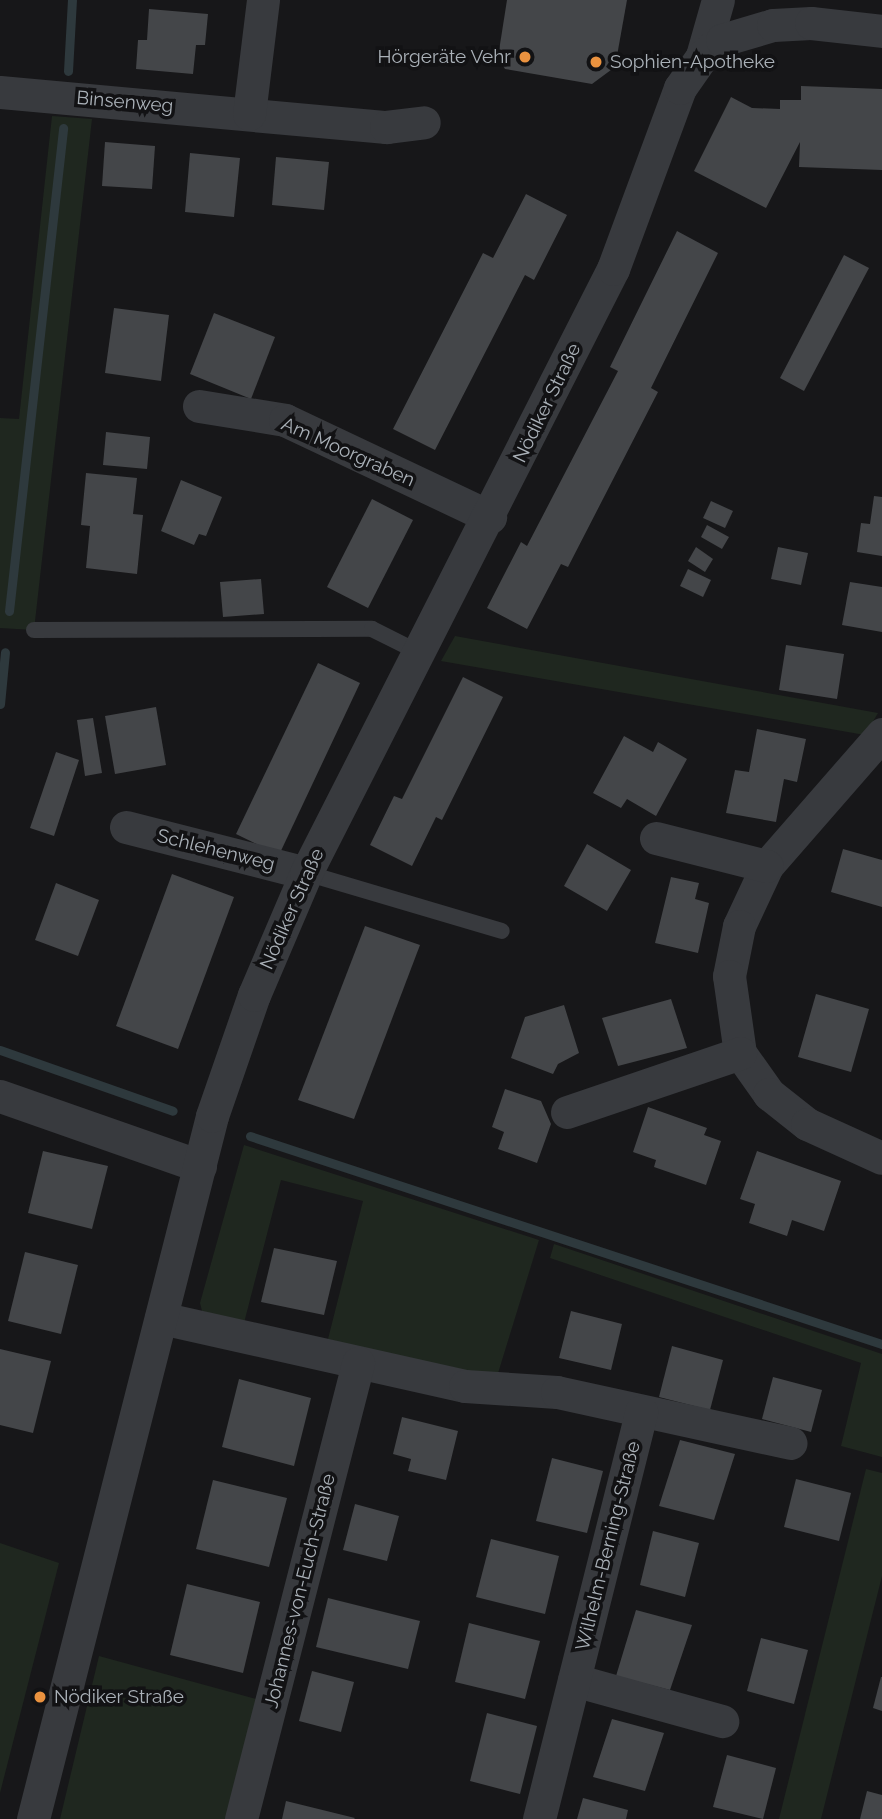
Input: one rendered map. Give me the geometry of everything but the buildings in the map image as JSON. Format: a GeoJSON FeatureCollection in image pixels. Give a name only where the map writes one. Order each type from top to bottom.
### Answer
{"type":"FeatureCollection","features":[{"type":"Feature","properties":{"kind":"street"},"geometry":{"type":"LineString","coordinates":[[250,114],[263,0]]}},
{"type":"Feature","properties":{"kind":"street"},"geometry":{"type":"LineString","coordinates":[[702,56],[718,0]]}},
{"type":"Feature","properties":{"kind":"street"},"geometry":{"type":"LineString","coordinates":[[802,0],[869,29]]}},
{"type":"Feature","properties":{"kind":"street"},"geometry":{"type":"LineString","coordinates":[[702,56],[745,30],[811,23],[869,29]]}},
{"type":"Feature","properties":{"kind":"street","name":"Nödiker Straße"},"geometry":{"type":"LineString","coordinates":[[33,1819],[227,1067],[306,873],[490,517],[613,269],[680,88],[702,56]]}},
{"type":"Feature","properties":{"kind":"street","name":"Binsenweg"},"geometry":{"type":"LineString","coordinates":[[0,92],[386,127],[424,122]]}},
{"type":"Feature","properties":{"kind":"street","name":"Am Moorgraben"},"geometry":{"type":"LineString","coordinates":[[199,406],[285,420],[490,517]]}},
{"type":"Feature","properties":{"kind":"street"},"geometry":{"type":"LineString","coordinates":[[882,734],[767,866],[739,926],[729,976],[740,1053],[769,1094],[807,1124],[882,1158]]}},
{"type":"Feature","properties":{"kind":"street","name":"Schlehenweg"},"geometry":{"type":"LineString","coordinates":[[126,827],[306,873]]}},
{"type":"Feature","properties":{"kind":"street"},"geometry":{"type":"LineString","coordinates":[[656,838],[767,866]]}},
{"type":"Feature","properties":{"kind":"street"},"geometry":{"type":"LineString","coordinates":[[567,1112],[740,1053]]}},
{"type":"Feature","properties":{"kind":"street"},"geometry":{"type":"LineString","coordinates":[[0,1096],[200,1166]]}},
{"type":"Feature","properties":{"kind":"street"},"geometry":{"type":"LineString","coordinates":[[161,1318],[465,1386],[557,1392],[641,1412],[663,1412],[791,1443]]}},
{"type":"Feature","properties":{"kind":"street","name":"Johannes-von-Euch-Straße"},"geometry":{"type":"LineString","coordinates":[[241,1819],[358,1363]]}},
{"type":"Feature","properties":{"kind":"street","name":"Wilhelm-Berning-Straße"},"geometry":{"type":"LineString","coordinates":[[539,1819],[641,1412]]}},
{"type":"Feature","properties":{"kind":"street"},"geometry":{"type":"LineString","coordinates":[[574,1681],[722,1721]]}},
{"type":"Feature","properties":{"kind":"lane"},"geometry":{"type":"LineString","coordinates":[[34,630],[372,629],[420,653]]}},
{"type":"Feature","properties":{"kind":"lane"},"geometry":{"type":"LineString","coordinates":[[306,873],[502,931]]}},
{"type":"Feature","properties":{"kind":"shaded area"},"geometry":{"type":"Polygon","coordinates":[[[52,116],[92,119],[34,630],[0,628],[0,418],[19,419],[52,116]]]}},
{"type":"Feature","properties":{"kind":"shaded area"},"geometry":{"type":"Polygon","coordinates":[[[455,636],[878,713],[865,735],[441,661],[455,636]]]}},
{"type":"Feature","properties":{"kind":"shaded area"},"geometry":{"type":"Polygon","coordinates":[[[244,1145],[539,1240],[495,1383],[328,1339],[363,1201],[281,1180],[244,1323],[202,1311],[200,1303],[244,1145]]]}},
{"type":"Feature","properties":{"kind":"shaded area"},"geometry":{"type":"Polygon","coordinates":[[[554,1244],[882,1354],[882,1457],[841,1446],[861,1363],[550,1258],[554,1244]]]}},
{"type":"Feature","properties":{"kind":"shaded area"},"geometry":{"type":"Polygon","coordinates":[[[866,1469],[882,1473],[882,1576],[821,1819],[779,1819],[866,1469]]]}},
{"type":"Feature","properties":{"kind":"shaded area"},"geometry":{"type":"Polygon","coordinates":[[[0,1543],[59,1563],[0,1793],[0,1543]]]}},
{"type":"Feature","properties":{"kind":"shaded area"},"geometry":{"type":"Polygon","coordinates":[[[99,1656],[260,1700],[230,1819],[60,1819],[99,1656]]]}},
{"type":"Feature","properties":{"kind":"waterway"},"geometry":{"type":"LineString","coordinates":[[68,71],[72,0]]}},
{"type":"Feature","properties":{"kind":"waterway"},"geometry":{"type":"LineString","coordinates":[[9,611],[63,128]]}},
{"type":"Feature","properties":{"kind":"waterway"},"geometry":{"type":"LineString","coordinates":[[0,704],[5,652]]}},
{"type":"Feature","properties":{"kind":"waterway"},"geometry":{"type":"LineString","coordinates":[[0,1050],[173,1111]]}},
{"type":"Feature","properties":{"kind":"waterway"},"geometry":{"type":"LineString","coordinates":[[250,1136],[882,1344]]}},
{"type":"Feature","properties":{"kind":"place","name":"Hörgeräte Vehr"},"geometry":{"type":"Point","coordinates":[525,57]}},
{"type":"Feature","properties":{"kind":"place","name":"Sophien-Apotheke"},"geometry":{"type":"Point","coordinates":[596,62]}},
{"type":"Feature","properties":{"kind":"place","name":"Nödiker Straße"},"geometry":{"type":"Point","coordinates":[40,1697]}}]}
